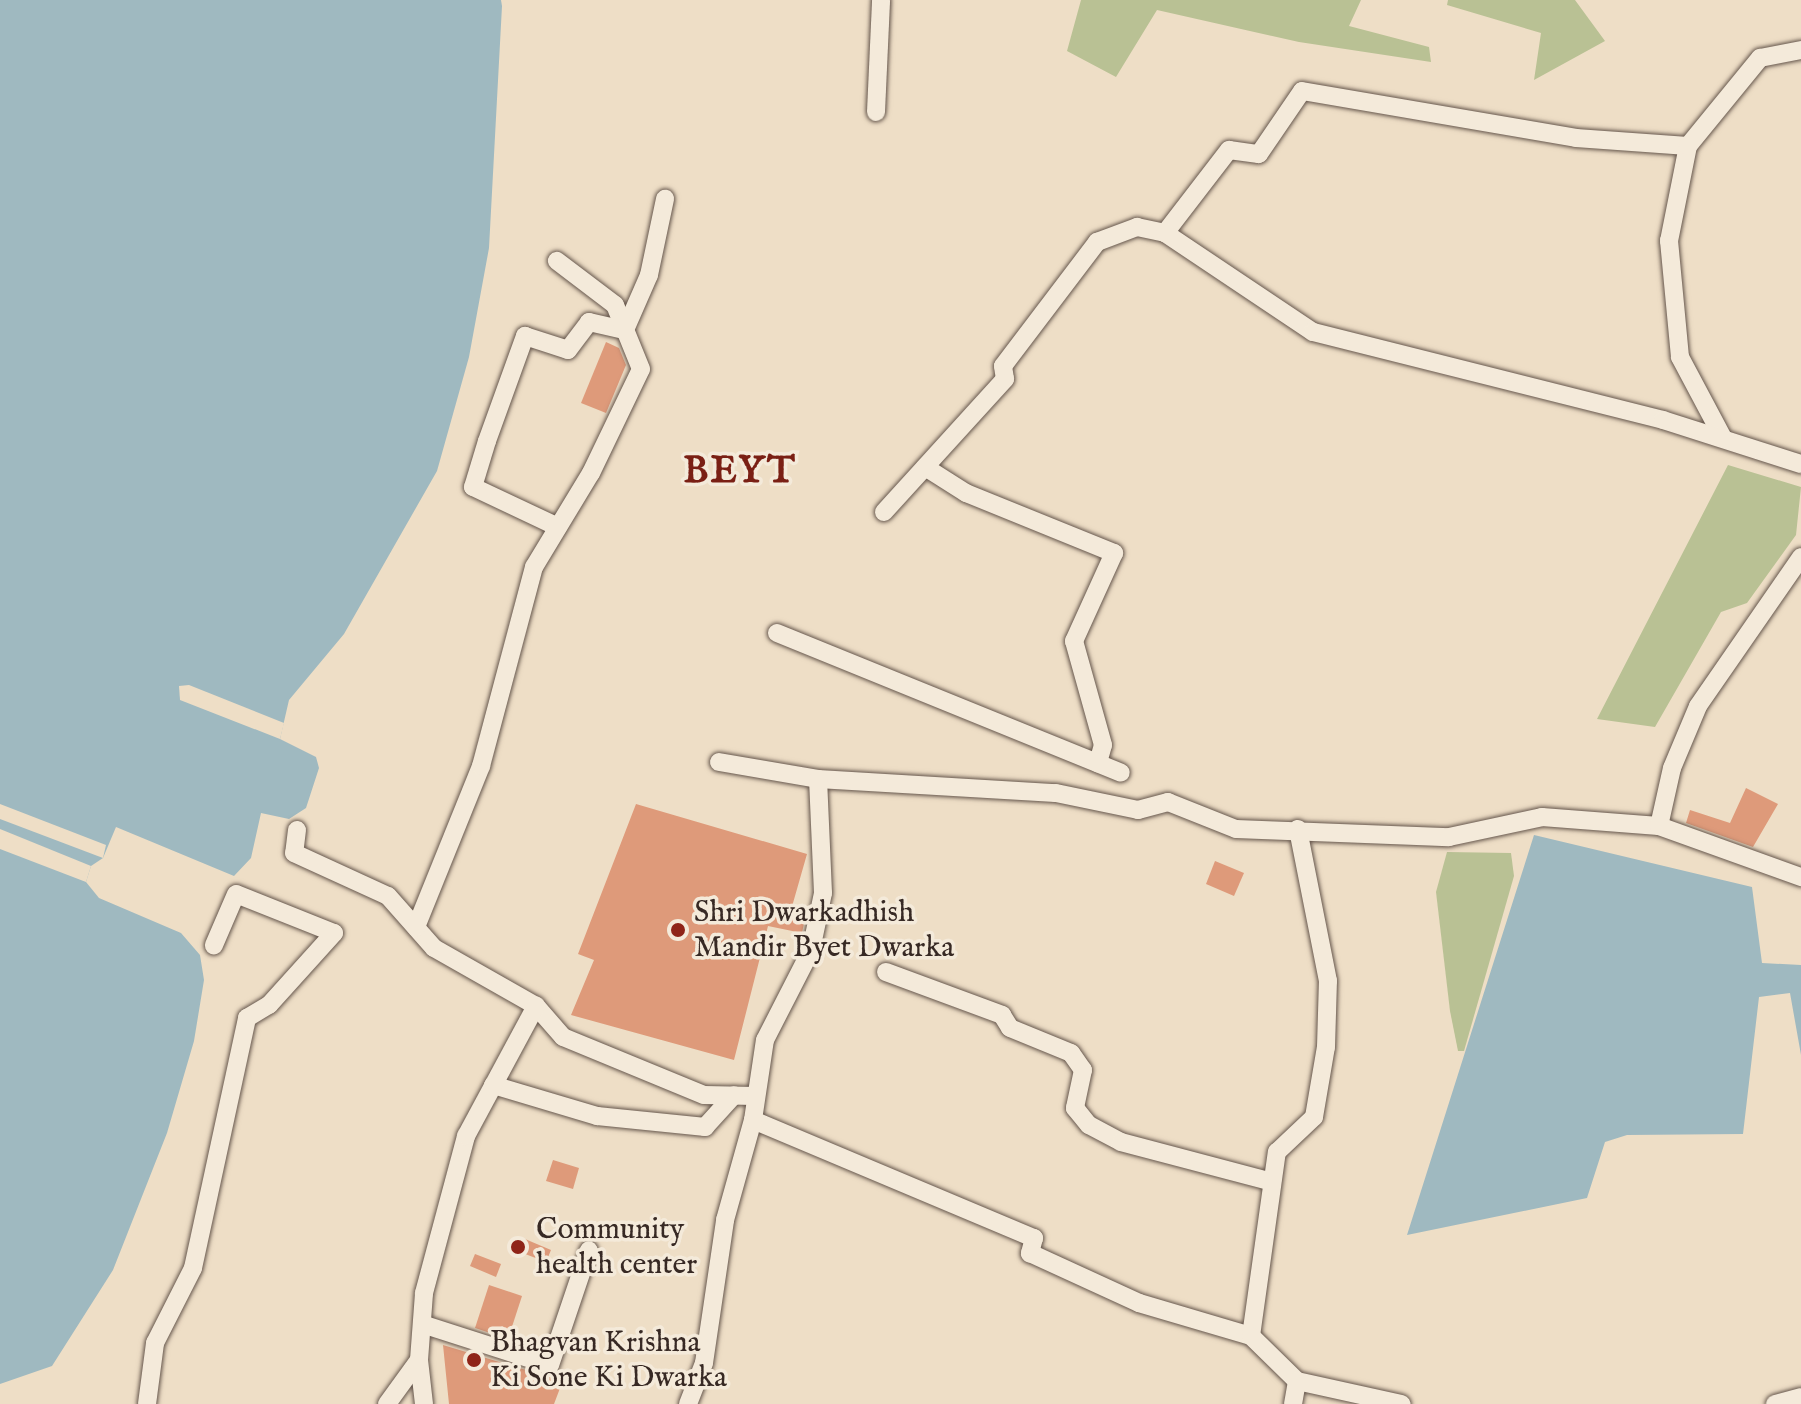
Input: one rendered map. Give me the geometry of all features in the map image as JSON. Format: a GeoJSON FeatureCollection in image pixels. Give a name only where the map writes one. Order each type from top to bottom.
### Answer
{"type":"FeatureCollection","features":[{"type":"Feature","properties":{"kind":"street"},"geometry":{"type":"LineString","coordinates":[[876,112],[881,0]]}},
{"type":"Feature","properties":{"kind":"street"},"geometry":{"type":"LineString","coordinates":[[1723,438],[1680,357],[1669,241],[1688,146],[1760,58],[1801,50]]}},
{"type":"Feature","properties":{"kind":"street"},"geometry":{"type":"LineString","coordinates":[[1165,233],[1229,150],[1259,154],[1302,91],[1576,138],[1688,146]]}},
{"type":"Feature","properties":{"kind":"street"},"geometry":{"type":"LineString","coordinates":[[625,330],[649,275],[665,199]]}},
{"type":"Feature","properties":{"kind":"street"},"geometry":{"type":"LineString","coordinates":[[884,512],[1005,379],[1003,366],[1097,242],[1137,227],[1165,233],[1313,332],[1723,438],[1801,464]]}},
{"type":"Feature","properties":{"kind":"street"},"geometry":{"type":"LineString","coordinates":[[416,927],[481,766],[534,567],[641,369],[615,305],[557,261]]}},
{"type":"Feature","properties":{"kind":"street"},"geometry":{"type":"LineString","coordinates":[[558,527],[473,487],[487,441],[525,336],[568,350],[589,322],[625,330]]}},
{"type":"Feature","properties":{"kind":"street"},"geometry":{"type":"LineString","coordinates":[[925,467],[966,493],[1114,553],[1074,641],[1103,745],[1098,763]]}},
{"type":"Feature","properties":{"kind":"street"},"geometry":{"type":"LineString","coordinates":[[1659,826],[1672,768],[1698,706],[1801,557]]}},
{"type":"Feature","properties":{"kind":"street"},"geometry":{"type":"LineString","coordinates":[[777,633],[1121,773]]}},
{"type":"Feature","properties":{"kind":"street"},"geometry":{"type":"LineString","coordinates":[[719,762],[818,779],[1056,793],[1138,810],[1168,802],[1236,829],[1449,837],[1542,817],[1659,826],[1801,877]]}},
{"type":"Feature","properties":{"kind":"street"},"geometry":{"type":"LineString","coordinates":[[688,1404],[704,1363],[725,1220],[753,1120],[765,1040],[811,950],[823,893],[818,779]]}},
{"type":"Feature","properties":{"kind":"street"},"geometry":{"type":"LineString","coordinates":[[1251,1336],[1277,1152],[1314,1117],[1326,1047],[1328,981],[1298,829]]}},
{"type":"Feature","properties":{"kind":"street"},"geometry":{"type":"LineString","coordinates":[[297,830],[294,853],[388,896],[434,948],[536,1006],[563,1037],[704,1095],[755,1096]]}},
{"type":"Feature","properties":{"kind":"street"},"geometry":{"type":"LineString","coordinates":[[147,1404],[155,1343],[193,1268],[247,1018],[269,1005],[334,933],[236,894],[214,945]]}},
{"type":"Feature","properties":{"kind":"street"},"geometry":{"type":"LineString","coordinates":[[886,972],[1002,1015],[1010,1028],[1071,1053],[1083,1070],[1075,1108],[1089,1125],[1121,1142],[1272,1182]]}},
{"type":"Feature","properties":{"kind":"street"},"geometry":{"type":"LineString","coordinates":[[424,1404],[419,1360],[424,1293],[466,1136],[536,1006]]}},
{"type":"Feature","properties":{"kind":"street"},"geometry":{"type":"LineString","coordinates":[[493,1085],[597,1116],[705,1127],[734,1095]]}},
{"type":"Feature","properties":{"kind":"street"},"geometry":{"type":"LineString","coordinates":[[753,1120],[1034,1238],[1030,1253],[1139,1303],[1251,1336],[1297,1381],[1402,1404]]}},
{"type":"Feature","properties":{"kind":"street"},"geometry":{"type":"LineString","coordinates":[[422,1324],[550,1365],[589,1250]]}},
{"type":"Feature","properties":{"kind":"street"},"geometry":{"type":"LineString","coordinates":[[387,1404],[419,1360]]}},
{"type":"Feature","properties":{"kind":"street"},"geometry":{"type":"LineString","coordinates":[[1293,1404],[1297,1381]]}},
{"type":"Feature","properties":{"kind":"street"},"geometry":{"type":"LineString","coordinates":[[1775,1404],[1801,1397]]}},
{"type":"Feature","properties":{"kind":"green space"},"geometry":{"type":"Polygon","coordinates":[[[1081,0],[1361,0],[1349,26],[1429,47],[1431,62],[1299,42],[1157,10],[1116,77],[1067,51],[1081,0]]]}},
{"type":"Feature","properties":{"kind":"green space"},"geometry":{"type":"Polygon","coordinates":[[[1448,0],[1575,0],[1605,41],[1534,80],[1541,33],[1447,5],[1448,0]]]}},
{"type":"Feature","properties":{"kind":"green space"},"geometry":{"type":"Polygon","coordinates":[[[1728,465],[1801,487],[1796,535],[1747,603],[1721,612],[1655,727],[1597,719],[1728,465]]]}},
{"type":"Feature","properties":{"kind":"green space"},"geometry":{"type":"Polygon","coordinates":[[[1447,852],[1511,853],[1514,876],[1464,1051],[1458,1051],[1450,1011],[1436,892],[1447,852]]]}},
{"type":"Feature","properties":{"kind":"water"},"geometry":{"type":"Polygon","coordinates":[[[0,0],[501,0],[502,6],[489,248],[469,357],[437,471],[344,634],[289,700],[280,739],[316,757],[319,768],[306,808],[289,819],[261,813],[251,858],[234,876],[116,827],[103,858],[91,866],[86,882],[99,898],[181,933],[200,955],[204,980],[194,1041],[167,1133],[113,1270],[52,1366],[0,1384],[0,0]]]}},
{"type":"Feature","properties":{"kind":"water"},"geometry":{"type":"Polygon","coordinates":[[[1534,835],[1752,887],[1762,963],[1801,965],[1801,1055],[1790,993],[1759,997],[1743,1134],[1627,1135],[1605,1142],[1587,1198],[1407,1235],[1534,835]]]}},
{"type":"Feature","properties":{"kind":"pier"},"geometry":{"type":"Polygon","coordinates":[[[189,685],[284,723],[280,739],[180,700],[179,686],[189,685]]]}},
{"type":"Feature","properties":{"kind":"pier"},"geometry":{"type":"Polygon","coordinates":[[[0,804],[106,845],[103,858],[0,819],[0,804]]]}},
{"type":"Feature","properties":{"kind":"pier"},"geometry":{"type":"Polygon","coordinates":[[[0,829],[91,866],[86,882],[0,849],[0,829]]]}},
{"type":"Feature","properties":{"kind":"building"},"geometry":{"type":"Polygon","coordinates":[[[606,342],[619,348],[626,365],[606,413],[581,403],[606,342]]]}},
{"type":"Feature","properties":{"kind":"building"},"geometry":{"type":"Polygon","coordinates":[[[1746,788],[1778,804],[1753,847],[1686,823],[1690,810],[1730,823],[1746,788]]]}},
{"type":"Feature","properties":{"kind":"building","name":"Shri Dwarkadhish Mandir Byet Dwarka"},"geometry":{"type":"Polygon","coordinates":[[[636,804],[807,854],[791,910],[806,914],[802,933],[768,926],[734,1060],[571,1015],[594,960],[578,954],[636,804]]]}},
{"type":"Feature","properties":{"kind":"building"},"geometry":{"type":"Polygon","coordinates":[[[1215,861],[1244,873],[1234,896],[1206,884],[1215,861]]]}},
{"type":"Feature","properties":{"kind":"building"},"geometry":{"type":"Polygon","coordinates":[[[553,1160],[579,1168],[573,1189],[546,1181],[553,1160]]]}},
{"type":"Feature","properties":{"kind":"building"},"geometry":{"type":"Polygon","coordinates":[[[525,1239],[551,1250],[546,1262],[520,1252],[525,1239]]]}},
{"type":"Feature","properties":{"kind":"building"},"geometry":{"type":"Polygon","coordinates":[[[475,1254],[501,1264],[496,1277],[470,1266],[475,1254]]]}},
{"type":"Feature","properties":{"kind":"building"},"geometry":{"type":"Polygon","coordinates":[[[489,1285],[522,1296],[508,1339],[475,1328],[489,1285]]]}},
{"type":"Feature","properties":{"kind":"building","name":"Bhagvan Krishna Ki Sone Ki Dwarka"},"geometry":{"type":"Polygon","coordinates":[[[443,1345],[546,1376],[565,1375],[554,1404],[449,1404],[443,1345]]]}},
{"type":"Feature","properties":{"kind":"place","name":"Shri Dwarkadhish Mandir Byet Dwarka"},"geometry":{"type":"Point","coordinates":[678,930]}},
{"type":"Feature","properties":{"kind":"place","name":"Community health center"},"geometry":{"type":"Point","coordinates":[518,1247]}},
{"type":"Feature","properties":{"kind":"place","name":"Bhagvan Krishna Ki Sone Ki Dwarka"},"geometry":{"type":"Point","coordinates":[474,1360]}},
{"type":"Feature","properties":{"kind":"district","name":"BEYT"},"geometry":{"type":"Point","coordinates":[740,473]}}]}
